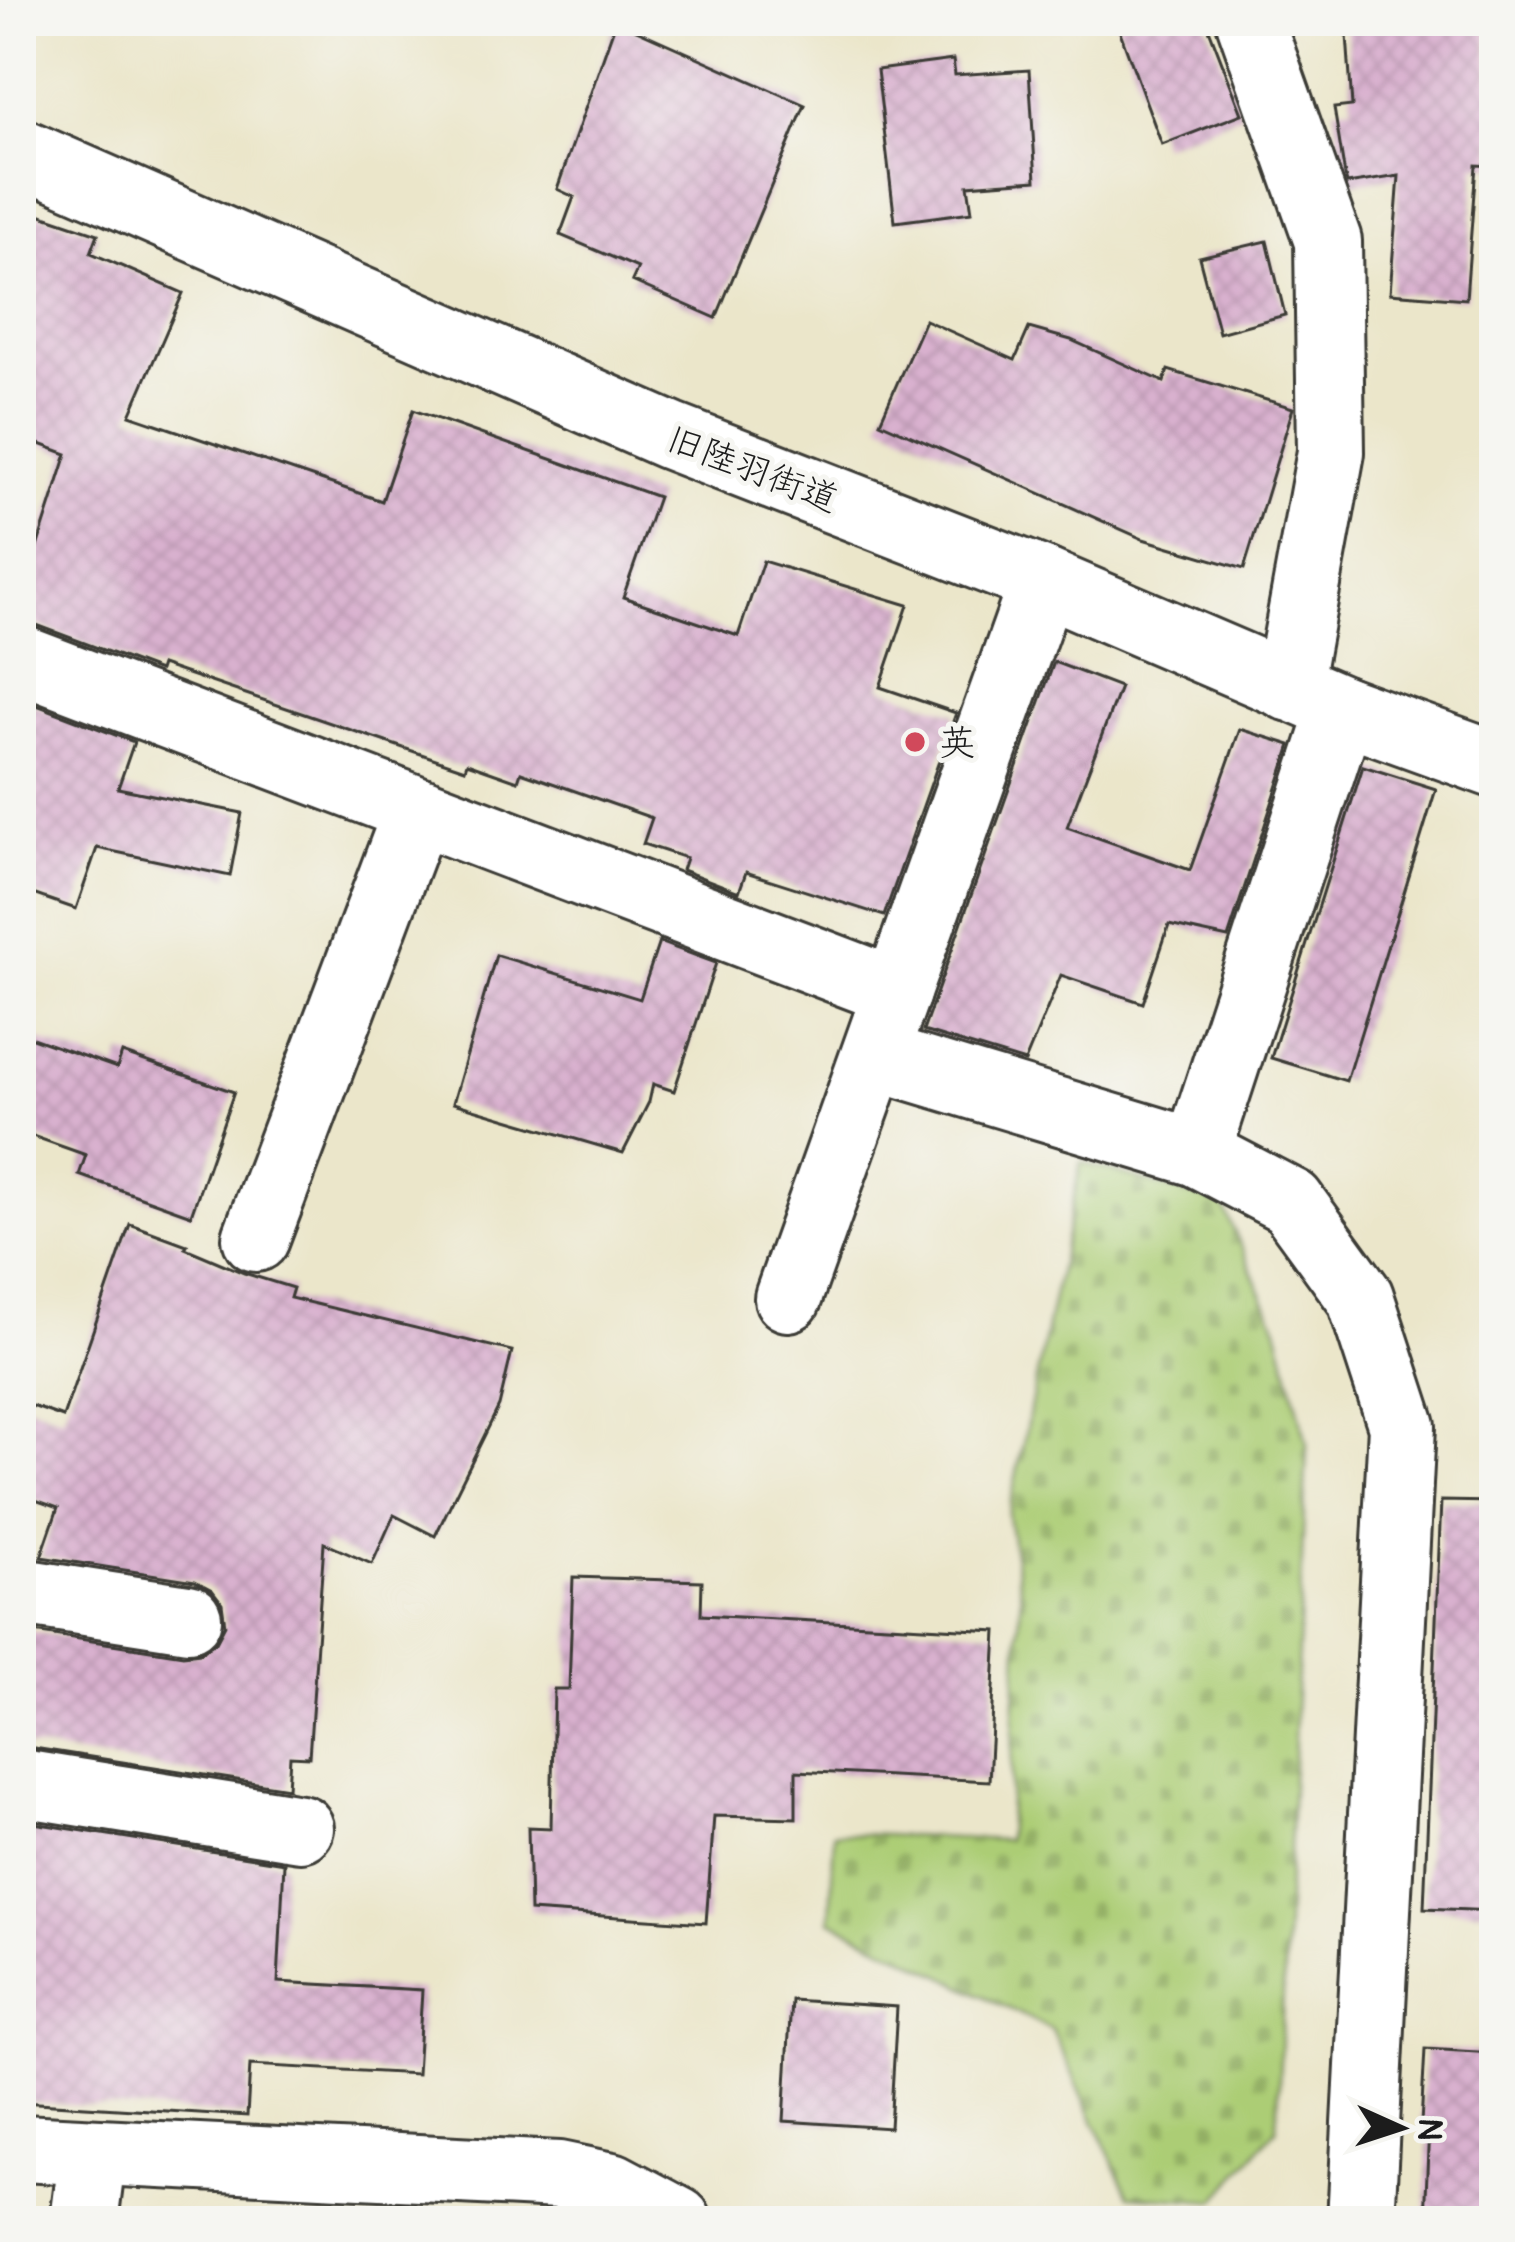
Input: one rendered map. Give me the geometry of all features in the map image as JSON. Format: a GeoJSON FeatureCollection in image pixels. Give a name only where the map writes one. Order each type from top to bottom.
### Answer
{"type":"FeatureCollection","features":[{"type":"Feature","properties":{"kind":"street"},"geometry":{"type":"LineString","coordinates":[[1197,1153],[1315,698],[1330,452],[1328,241],[1250,21]]}},
{"type":"Feature","properties":{"kind":"street","name":"旧陸羽街道"},"geometry":{"type":"LineString","coordinates":[[21,152],[670,436],[1043,581],[1315,698],[1494,764]]}},
{"type":"Feature","properties":{"kind":"street"},"geometry":{"type":"LineString","coordinates":[[788,1298],[1043,581]]}},
{"type":"Feature","properties":{"kind":"street"},"geometry":{"type":"LineString","coordinates":[[21,659],[897,992]]}},
{"type":"Feature","properties":{"kind":"street"},"geometry":{"type":"LineString","coordinates":[[256,1238],[417,810]]}},
{"type":"Feature","properties":{"kind":"street"},"geometry":{"type":"LineString","coordinates":[[875,1056],[1197,1153],[1291,1202],[1360,1297],[1402,1426],[1361,2221]]}},
{"type":"Feature","properties":{"kind":"street"},"geometry":{"type":"LineString","coordinates":[[21,1592],[188,1618]]}},
{"type":"Feature","properties":{"kind":"street"},"geometry":{"type":"LineString","coordinates":[[21,1783],[300,1828]]}},
{"type":"Feature","properties":{"kind":"street"},"geometry":{"type":"LineString","coordinates":[[21,2148],[559,2175],[612,2186],[678,2221]]}},
{"type":"Feature","properties":{"kind":"street"},"geometry":{"type":"LineString","coordinates":[[84,2221],[93,2152]]}},
{"type":"Feature","properties":{"kind":"green space"},"geometry":{"type":"Polygon","coordinates":[[[1081,1162],[1222,1204],[1277,1327],[1307,1443],[1277,2128],[1215,2201],[1129,2195],[1052,2030],[830,1920],[834,1833],[1007,1840],[1021,1596],[1008,1516],[1081,1162]]]}},
{"type":"Feature","properties":{"kind":"building"},"geometry":{"type":"Polygon","coordinates":[[[616,21],[805,105],[716,318],[632,281],[638,268],[560,235],[574,197],[557,189],[616,21]]]}},
{"type":"Feature","properties":{"kind":"building"},"geometry":{"type":"Polygon","coordinates":[[[1116,21],[1206,21],[1242,114],[1162,145],[1116,21]]]}},
{"type":"Feature","properties":{"kind":"building"},"geometry":{"type":"Polygon","coordinates":[[[1346,21],[1487,21],[1494,166],[1476,165],[1466,299],[1390,293],[1399,176],[1347,184],[1334,108],[1352,106],[1346,21]]]}},
{"type":"Feature","properties":{"kind":"building"},"geometry":{"type":"Polygon","coordinates":[[[953,60],[955,75],[1029,70],[1036,180],[968,185],[972,212],[895,222],[877,70],[953,60]]]}},
{"type":"Feature","properties":{"kind":"building"},"geometry":{"type":"Polygon","coordinates":[[[21,208],[98,234],[91,253],[183,293],[130,415],[382,501],[413,410],[658,497],[623,597],[738,636],[763,561],[908,605],[880,687],[956,713],[884,916],[746,872],[739,892],[682,870],[686,858],[643,844],[652,818],[521,772],[518,781],[467,763],[465,769],[21,622],[21,597],[67,454],[21,437],[21,208]]]}},
{"type":"Feature","properties":{"kind":"building"},"geometry":{"type":"Polygon","coordinates":[[[1267,241],[1285,315],[1219,333],[1199,257],[1267,241]]]}},
{"type":"Feature","properties":{"kind":"building"},"geometry":{"type":"Polygon","coordinates":[[[925,320],[1015,360],[1029,328],[1071,340],[1164,382],[1168,370],[1293,408],[1244,569],[1143,539],[880,422],[925,320]]]}},
{"type":"Feature","properties":{"kind":"building"},"geometry":{"type":"Polygon","coordinates":[[[1054,662],[1120,687],[1067,827],[1190,870],[1240,729],[1291,745],[1228,938],[1169,925],[1143,1003],[1061,975],[1025,1062],[923,1031],[1054,662]]]}},
{"type":"Feature","properties":{"kind":"building"},"geometry":{"type":"Polygon","coordinates":[[[21,699],[134,742],[118,788],[242,813],[230,876],[97,848],[76,909],[21,890],[21,699]]]}},
{"type":"Feature","properties":{"kind":"building"},"geometry":{"type":"Polygon","coordinates":[[[1363,766],[1436,789],[1346,1081],[1271,1058],[1363,766]]]}},
{"type":"Feature","properties":{"kind":"building"},"geometry":{"type":"Polygon","coordinates":[[[659,942],[716,963],[674,1091],[653,1084],[623,1153],[453,1103],[496,955],[640,999],[659,942]]]}},
{"type":"Feature","properties":{"kind":"building"},"geometry":{"type":"Polygon","coordinates":[[[21,1034],[117,1068],[122,1053],[234,1092],[191,1215],[79,1175],[86,1155],[21,1132],[21,1034]]]}},
{"type":"Feature","properties":{"kind":"building"},"geometry":{"type":"Polygon","coordinates":[[[130,1224],[244,1273],[293,1288],[290,1298],[512,1351],[499,1406],[435,1536],[394,1515],[372,1564],[324,1543],[309,1757],[290,1756],[288,1788],[21,1746],[21,1630],[183,1655],[200,1653],[216,1642],[225,1625],[222,1603],[212,1590],[195,1581],[41,1557],[58,1508],[21,1495],[21,1402],[63,1417],[130,1224]]]}},
{"type":"Feature","properties":{"kind":"building"},"geometry":{"type":"Polygon","coordinates":[[[1441,1501],[1494,1502],[1494,1911],[1424,1908],[1441,1501]]]}},
{"type":"Feature","properties":{"kind":"building"},"geometry":{"type":"Polygon","coordinates":[[[573,1577],[702,1581],[701,1615],[997,1631],[989,1781],[796,1771],[796,1818],[714,1816],[706,1923],[530,1911],[528,1827],[551,1828],[554,1689],[569,1689],[573,1577]]]}},
{"type":"Feature","properties":{"kind":"building"},"geometry":{"type":"Polygon","coordinates":[[[21,1821],[284,1863],[278,1982],[422,1990],[417,2074],[250,2065],[247,2116],[21,2102],[21,1821]]]}},
{"type":"Feature","properties":{"kind":"building"},"geometry":{"type":"Polygon","coordinates":[[[791,2000],[897,2007],[890,2128],[784,2121],[791,2000]]]}},
{"type":"Feature","properties":{"kind":"building"},"geometry":{"type":"Polygon","coordinates":[[[1425,2049],[1494,2053],[1494,2221],[1425,2221],[1429,2125],[1421,2124],[1425,2049]]]}},
{"type":"Feature","properties":{"kind":"place","name":"英"},"geometry":{"type":"Point","coordinates":[915,742]}}]}
